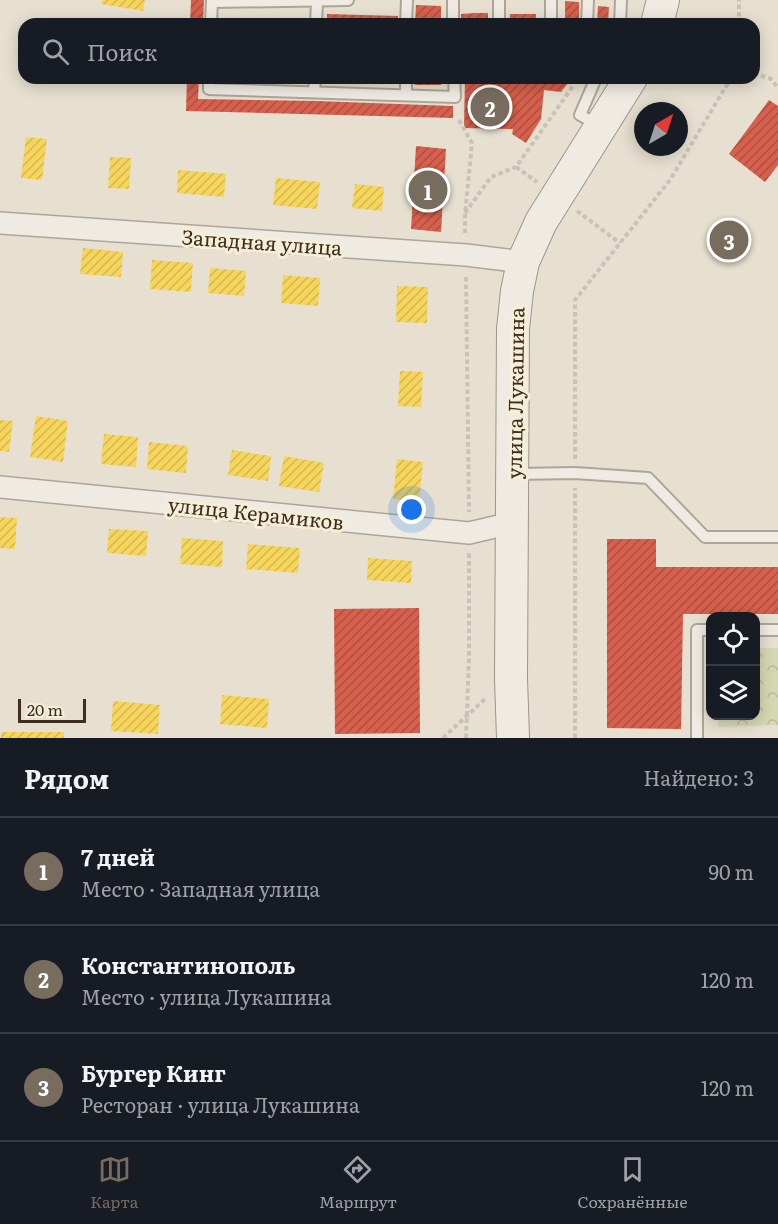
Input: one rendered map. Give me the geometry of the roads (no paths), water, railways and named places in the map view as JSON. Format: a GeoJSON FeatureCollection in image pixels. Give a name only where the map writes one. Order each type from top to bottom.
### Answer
{"type":"FeatureCollection","features":[{"type":"Feature","properties":{"kind":"main road"},"geometry":{"type":"LineString","coordinates":[[658,18],[663,0]]}},
{"type":"Feature","properties":{"kind":"main road","name":"улица Лукашина"},"geometry":{"type":"LineString","coordinates":[[513,738],[511,678],[513,329],[517,291],[523,262],[541,222],[628,84]]}},
{"type":"Feature","properties":{"kind":"street","name":"Западная улица"},"geometry":{"type":"LineString","coordinates":[[0,223],[466,255],[523,262]]}},
{"type":"Feature","properties":{"kind":"street","name":"улица Керамиков"},"geometry":{"type":"LineString","coordinates":[[0,487],[469,533],[512,523]]}},
{"type":"Feature","properties":{"kind":"lane"},"geometry":{"type":"LineString","coordinates":[[211,18],[212,1],[348,0]]}},
{"type":"Feature","properties":{"kind":"lane"},"geometry":{"type":"LineString","coordinates":[[406,18],[407,0]]}},
{"type":"Feature","properties":{"kind":"lane"},"geometry":{"type":"LineString","coordinates":[[453,0],[453,18]]}},
{"type":"Feature","properties":{"kind":"lane"},"geometry":{"type":"LineString","coordinates":[[499,0],[499,18]]}},
{"type":"Feature","properties":{"kind":"lane"},"geometry":{"type":"LineString","coordinates":[[551,0],[551,18]]}},
{"type":"Feature","properties":{"kind":"lane"},"geometry":{"type":"LineString","coordinates":[[587,18],[588,0]]}},
{"type":"Feature","properties":{"kind":"lane"},"geometry":{"type":"LineString","coordinates":[[620,18],[621,0]]}},
{"type":"Feature","properties":{"kind":"lane"},"geometry":{"type":"LineString","coordinates":[[316,18],[317,1]]}},
{"type":"Feature","properties":{"kind":"lane"},"geometry":{"type":"LineString","coordinates":[[209,84],[209,89],[455,97],[454,84]]}},
{"type":"Feature","properties":{"kind":"lane"},"geometry":{"type":"LineString","coordinates":[[314,92],[315,84]]}},
{"type":"Feature","properties":{"kind":"lane"},"geometry":{"type":"LineString","coordinates":[[406,84],[406,95]]}},
{"type":"Feature","properties":{"kind":"lane"},"geometry":{"type":"LineString","coordinates":[[593,84],[580,115],[601,126]]}},
{"type":"Feature","properties":{"kind":"lane"},"geometry":{"type":"LineString","coordinates":[[512,474],[576,473],[648,478],[705,537],[778,537]]}},
{"type":"Feature","properties":{"kind":"lane"},"geometry":{"type":"LineString","coordinates":[[697,738],[697,630],[706,630]]}},
{"type":"Feature","properties":{"kind":"lane"},"geometry":{"type":"LineString","coordinates":[[760,630],[778,630]]}},
{"type":"Feature","properties":{"kind":"place","name":"Константинополь"},"geometry":{"type":"Point","coordinates":[490,107]}},
{"type":"Feature","properties":{"kind":"place","name":"7 дней"},"geometry":{"type":"Point","coordinates":[428,190]}},
{"type":"Feature","properties":{"kind":"place","name":"Бургер Кинг"},"geometry":{"type":"Point","coordinates":[729,240]}}]}
